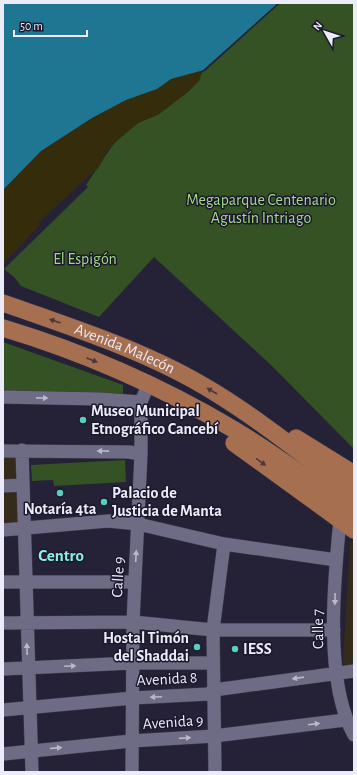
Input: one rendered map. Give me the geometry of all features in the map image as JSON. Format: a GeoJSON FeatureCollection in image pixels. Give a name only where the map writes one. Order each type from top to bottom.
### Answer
{"type":"FeatureCollection","features":[{"type":"Feature","properties":{"kind":"main road","name":"Avenida Malecón"},"geometry":{"type":"LineString","coordinates":[[3,303],[85,332],[140,355],[214,392],[354,493]]}},
{"type":"Feature","properties":{"kind":"main road","name":"Avenida Malecón"},"geometry":{"type":"LineString","coordinates":[[3,328],[87,358],[148,385],[233,429],[354,511]]}},
{"type":"Feature","properties":{"kind":"main road","name":"Avenida Malecón"},"geometry":{"type":"LineString","coordinates":[[239,409],[258,414],[274,423],[354,474]]}},
{"type":"Feature","properties":{"kind":"main road","name":"Avenida Malecón"},"geometry":{"type":"LineString","coordinates":[[198,411],[230,440],[354,530]]}},
{"type":"Feature","properties":{"kind":"street","name":"Calle 9"},"geometry":{"type":"LineString","coordinates":[[132,772],[132,622],[141,454],[140,402],[148,385]]}},
{"type":"Feature","properties":{"kind":"street"},"geometry":{"type":"LineString","coordinates":[[3,397],[99,399],[140,402]]}},
{"type":"Feature","properties":{"kind":"street"},"geometry":{"type":"LineString","coordinates":[[3,450],[129,452],[141,454]]}},
{"type":"Feature","properties":{"kind":"street"},"geometry":{"type":"LineString","coordinates":[[22,450],[23,528],[28,668],[31,707],[32,772]]}},
{"type":"Feature","properties":{"kind":"street"},"geometry":{"type":"LineString","coordinates":[[3,486],[22,485]]}},
{"type":"Feature","properties":{"kind":"street","name":"Calle 7"},"geometry":{"type":"LineString","coordinates":[[340,520],[336,560],[334,630],[336,673],[345,720],[354,735]]}},
{"type":"Feature","properties":{"kind":"street"},"geometry":{"type":"LineString","coordinates":[[3,530],[108,521],[138,524],[224,544],[336,560]]}},
{"type":"Feature","properties":{"kind":"street"},"geometry":{"type":"LineString","coordinates":[[215,772],[212,630],[224,544]]}},
{"type":"Feature","properties":{"kind":"street"},"geometry":{"type":"LineString","coordinates":[[3,582],[134,582]]}},
{"type":"Feature","properties":{"kind":"street"},"geometry":{"type":"LineString","coordinates":[[3,623],[132,622],[212,630],[334,630]]}},
{"type":"Feature","properties":{"kind":"street"},"geometry":{"type":"LineString","coordinates":[[3,670],[132,663],[212,663]]}},
{"type":"Feature","properties":{"kind":"street","name":"Avenida 8"},"geometry":{"type":"LineString","coordinates":[[3,710],[132,698],[208,694],[214,690],[354,671]]}},
{"type":"Feature","properties":{"kind":"street","name":"Avenida 9"},"geometry":{"type":"LineString","coordinates":[[3,754],[131,741],[214,736],[345,720]]}},
{"type":"Feature","properties":{"kind":"shaded area"},"geometry":{"type":"Polygon","coordinates":[[[15,452],[18,525],[3,526],[3,453],[15,452]]]}},
{"type":"Feature","properties":{"kind":"shaded area"},"geometry":{"type":"Polygon","coordinates":[[[354,538],[354,665],[348,666],[343,663],[343,659],[350,543],[354,538]]]}},
{"type":"Feature","properties":{"kind":"green space","name":"Megaparque Centenario Agustín Intriago"},"geometry":{"type":"Polygon","coordinates":[[[278,3],[354,3],[354,449],[272,366],[154,257],[99,317],[21,286],[14,277],[4,269],[88,187],[86,185],[114,143],[138,123],[159,114],[189,91],[204,70],[278,3]]]}},
{"type":"Feature","properties":{"kind":"green space"},"geometry":{"type":"Polygon","coordinates":[[[3,342],[123,385],[123,396],[3,394],[3,342]]]}},
{"type":"Feature","properties":{"kind":"green space"},"geometry":{"type":"Polygon","coordinates":[[[125,460],[126,482],[54,486],[53,480],[32,481],[31,465],[125,460]]]}},
{"type":"Feature","properties":{"kind":"sand"},"geometry":{"type":"Polygon","coordinates":[[[204,70],[201,73],[200,80],[189,91],[159,114],[138,123],[124,134],[107,151],[99,167],[38,223],[40,225],[3,264],[3,190],[41,151],[92,118],[126,100],[157,89],[171,79],[204,70]]]}},
{"type":"Feature","properties":{"kind":"water"},"geometry":{"type":"Polygon","coordinates":[[[3,3],[278,3],[204,70],[171,79],[157,89],[126,100],[92,118],[41,151],[3,190],[3,3]]]}},
{"type":"Feature","properties":{"kind":"pier"},"geometry":{"type":"Polygon","coordinates":[[[278,3],[280,3],[205,71],[201,72],[278,3]]]}},
{"type":"Feature","properties":{"kind":"place","name":"Museo Municipal Etnográfico Cancebí"},"geometry":{"type":"Point","coordinates":[83,420]}},
{"type":"Feature","properties":{"kind":"place","name":"Notaría 4ta"},"geometry":{"type":"Point","coordinates":[60,493]}},
{"type":"Feature","properties":{"kind":"place","name":"Palacio de Justicia de Manta"},"geometry":{"type":"Point","coordinates":[104,502]}},
{"type":"Feature","properties":{"kind":"place","name":"Hostal Timón del Shaddai"},"geometry":{"type":"Point","coordinates":[197,647]}},
{"type":"Feature","properties":{"kind":"place","name":"IESS"},"geometry":{"type":"Point","coordinates":[235,649]}},
{"type":"Feature","properties":{"kind":"district","name":"Centro"},"geometry":{"type":"Point","coordinates":[61,555]}},
{"type":"Feature","properties":{"kind":"park label","name":"El Espigón"},"geometry":{"type":"Point","coordinates":[85,259]}}]}
